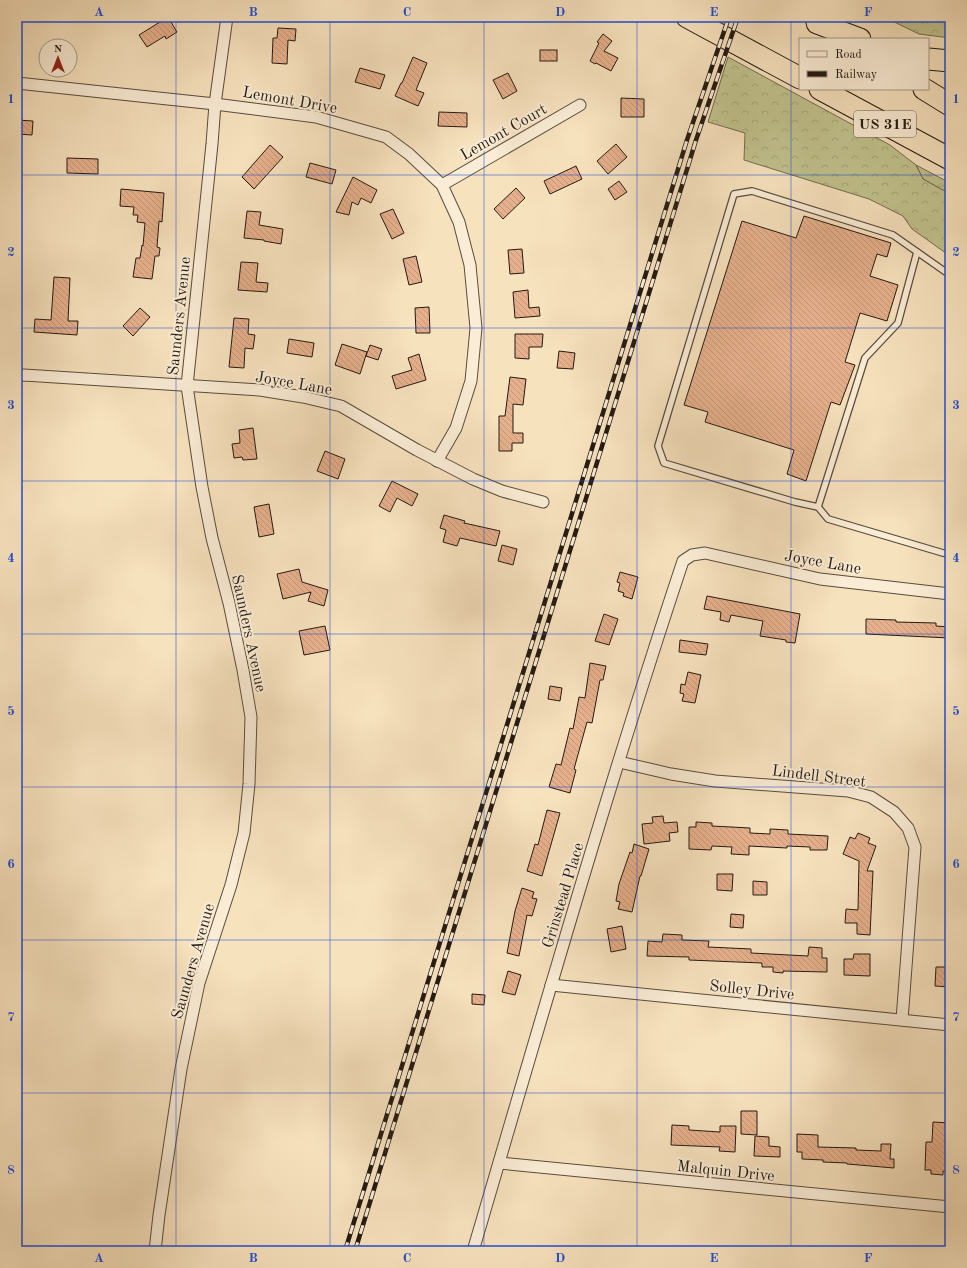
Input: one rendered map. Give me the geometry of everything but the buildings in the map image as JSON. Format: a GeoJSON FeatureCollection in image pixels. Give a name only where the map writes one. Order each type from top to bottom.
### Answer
{"type":"FeatureCollection","features":[{"type":"Feature","properties":{"kind":"highway"},"geometry":{"type":"LineString","coordinates":[[687,17],[799,77]]}},
{"type":"Feature","properties":{"kind":"highway"},"geometry":{"type":"LineString","coordinates":[[810,20],[840,38]]}},
{"type":"Feature","properties":{"kind":"highway"},"geometry":{"type":"LineString","coordinates":[[810,20],[857,38]]}},
{"type":"Feature","properties":{"kind":"highway"},"geometry":{"type":"LineString","coordinates":[[929,59],[950,61]]}},
{"type":"Feature","properties":{"kind":"highway","name":"US 31E"},"geometry":{"type":"LineString","coordinates":[[822,90],[950,159]]}},
{"type":"Feature","properties":{"kind":"highway"},"geometry":{"type":"LineString","coordinates":[[926,90],[950,105]]}},
{"type":"Feature","properties":{"kind":"street","name":"Saunders Avenue"},"geometry":{"type":"LineString","coordinates":[[155,1251],[159,1214],[181,1069],[199,983],[231,885],[244,833],[249,784],[250,717],[243,670],[230,609],[212,538],[202,486],[187,386],[215,104],[227,17]]}},
{"type":"Feature","properties":{"kind":"street","name":"Lemont Drive"},"geometry":{"type":"LineString","coordinates":[[17,83],[316,116],[386,137],[409,154],[442,185],[459,222],[470,265],[476,328],[471,381],[456,428],[437,461]]}},
{"type":"Feature","properties":{"kind":"street","name":"Lemont Court"},"geometry":{"type":"LineString","coordinates":[[442,185],[580,105]]}},
{"type":"Feature","properties":{"kind":"street","name":"Joyce Lane"},"geometry":{"type":"LineString","coordinates":[[17,376],[24,375],[260,390],[303,397],[341,406],[437,461],[473,479],[502,491],[543,502]]}},
{"type":"Feature","properties":{"kind":"street","name":"Joyce Lane"},"geometry":{"type":"LineString","coordinates":[[692,555],[705,553],[820,579],[950,594]]}},
{"type":"Feature","properties":{"kind":"street","name":"Grinstead Place"},"geometry":{"type":"LineString","coordinates":[[473,1251],[551,985],[648,664],[683,561],[692,555]]}},
{"type":"Feature","properties":{"kind":"street","name":"Lindell Street"},"geometry":{"type":"LineString","coordinates":[[619,762],[671,774],[715,781],[848,791],[871,797],[894,812],[908,828],[915,847],[902,1020]]}},
{"type":"Feature","properties":{"kind":"street","name":"Solley Drive"},"geometry":{"type":"LineString","coordinates":[[551,985],[950,1025]]}},
{"type":"Feature","properties":{"kind":"street","name":"Malquin Drive"},"geometry":{"type":"LineString","coordinates":[[499,1163],[950,1207]]}},
{"type":"Feature","properties":{"kind":"lane"},"geometry":{"type":"LineString","coordinates":[[950,275],[893,235],[752,191],[734,194],[658,446],[664,463],[795,502],[818,507],[828,519],[943,554],[950,554]]}},
{"type":"Feature","properties":{"kind":"lane"},"geometry":{"type":"LineString","coordinates":[[818,507],[865,358],[898,323],[917,252]]}},
{"type":"Feature","properties":{"kind":"green space"},"geometry":{"type":"Polygon","coordinates":[[[884,17],[950,17],[950,38],[919,34],[884,17]]]}},
{"type":"Feature","properties":{"kind":"green space"},"geometry":{"type":"Polygon","coordinates":[[[728,57],[890,145],[916,165],[923,179],[950,194],[950,256],[912,229],[903,216],[869,199],[744,160],[745,133],[708,122],[728,57]]]}},
{"type":"Feature","properties":{"kind":"green space"},"geometry":{"type":"Polygon","coordinates":[[[916,165],[950,183],[950,194],[923,179],[916,165]]]}},
{"type":"Feature","properties":{"kind":"railway"},"geometry":{"type":"LineString","coordinates":[[345,1251],[687,140],[729,17]]}},
{"type":"Feature","properties":{"kind":"railway"},"geometry":{"type":"LineString","coordinates":[[355,1251],[696,140],[738,17]]}}]}
